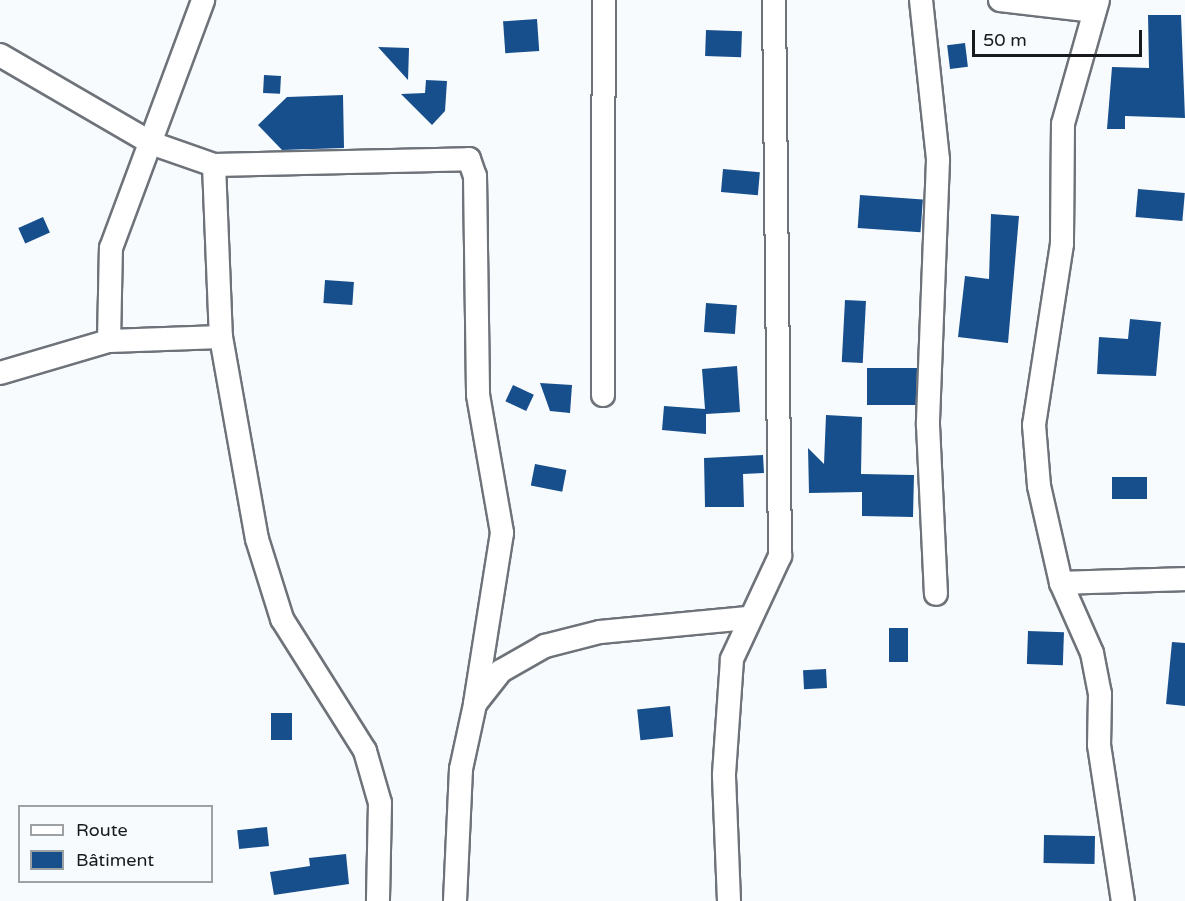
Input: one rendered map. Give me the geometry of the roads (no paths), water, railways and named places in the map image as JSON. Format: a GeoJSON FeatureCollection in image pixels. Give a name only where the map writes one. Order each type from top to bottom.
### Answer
{"type":"FeatureCollection","features":[{"type":"Feature","properties":{"kind":"street"},"geometry":{"type":"LineString","coordinates":[[109,341],[111,248],[203,0]]}},
{"type":"Feature","properties":{"kind":"street"},"geometry":{"type":"LineString","coordinates":[[603,395],[604,0]]}},
{"type":"Feature","properties":{"kind":"street"},"geometry":{"type":"LineString","coordinates":[[729,901],[726,711],[732,659],[747,618],[780,556],[774,0]]}},
{"type":"Feature","properties":{"kind":"street"},"geometry":{"type":"LineString","coordinates":[[921,0],[938,160],[928,425],[936,594]]}},
{"type":"Feature","properties":{"kind":"street"},"geometry":{"type":"LineString","coordinates":[[1000,0],[1096,5],[1063,124],[1062,244],[1034,425],[1039,486],[1061,583],[1092,653],[1102,766],[1123,901]]}},
{"type":"Feature","properties":{"kind":"street"},"geometry":{"type":"LineString","coordinates":[[0,55],[151,143],[214,165],[469,159],[476,176],[478,395],[502,533],[475,704],[461,769],[455,901]]}},
{"type":"Feature","properties":{"kind":"street"},"geometry":{"type":"LineString","coordinates":[[214,165],[222,337],[257,539],[282,619],[365,751],[380,803],[378,901]]}},
{"type":"Feature","properties":{"kind":"street"},"geometry":{"type":"LineString","coordinates":[[0,373],[109,341],[222,337]]}},
{"type":"Feature","properties":{"kind":"street"},"geometry":{"type":"LineString","coordinates":[[1061,583],[1185,579]]}},
{"type":"Feature","properties":{"kind":"street"},"geometry":{"type":"LineString","coordinates":[[475,704],[501,671],[545,646],[600,632],[747,618]]}}]}
